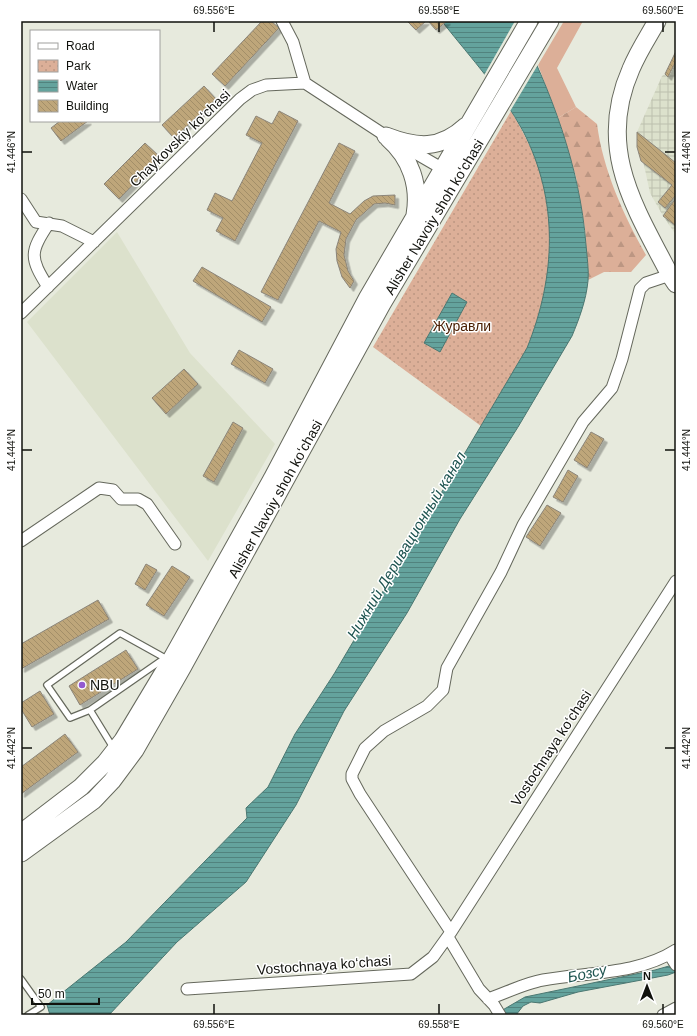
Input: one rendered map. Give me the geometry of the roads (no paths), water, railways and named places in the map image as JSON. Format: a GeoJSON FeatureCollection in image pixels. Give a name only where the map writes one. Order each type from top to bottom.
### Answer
{"type":"FeatureCollection","features":[{"type":"Feature","properties":{"kind":"main road"},"geometry":{"type":"LineString","coordinates":[[386,136],[414,145],[436,144],[460,132],[476,112],[529,21]]}},
{"type":"Feature","properties":{"kind":"main road","name":"Alisher Navoiy shoh koʻchasi"},"geometry":{"type":"LineString","coordinates":[[21,853],[94,800],[112,782],[135,750],[182,668],[382,304],[550,21]]}},
{"type":"Feature","properties":{"kind":"main road"},"geometry":{"type":"LineString","coordinates":[[656,23],[634,62],[625,85],[618,120],[618,149],[623,176],[629,192],[673,280]]}},
{"type":"Feature","properties":{"kind":"main road","name":"Alisher Navoiy shoh koʻchasi"},"geometry":{"type":"LineString","coordinates":[[21,833],[77,791],[116,751],[272,478],[368,297],[476,112]]}},
{"type":"Feature","properties":{"kind":"main road"},"geometry":{"type":"LineString","coordinates":[[386,136],[401,150],[411,170],[417,199],[415,217]]}},
{"type":"Feature","properties":{"kind":"main road"},"geometry":{"type":"LineString","coordinates":[[443,169],[458,178]]}},
{"type":"Feature","properties":{"kind":"street"},"geometry":{"type":"LineString","coordinates":[[282,21],[293,42],[305,83],[386,136],[443,169]]}},
{"type":"Feature","properties":{"kind":"street","name":"Chaykovskiy ko‘chasi"},"geometry":{"type":"LineString","coordinates":[[21,313],[240,99],[252,90],[266,85],[305,83]]}},
{"type":"Feature","properties":{"kind":"street"},"geometry":{"type":"LineString","coordinates":[[21,199],[36,222],[62,226],[94,242]]}},
{"type":"Feature","properties":{"kind":"street"},"geometry":{"type":"LineString","coordinates":[[48,286],[40,274],[34,260],[33,249],[49,224]]}},
{"type":"Feature","properties":{"kind":"street"},"geometry":{"type":"LineString","coordinates":[[673,280],[646,283],[640,289],[615,383],[583,422],[523,525],[501,572],[447,668],[442,690],[427,706],[384,731],[367,746],[352,774],[354,784],[450,935],[479,989],[494,1006],[542,980],[582,976],[645,965],[672,952],[676,965]]}},
{"type":"Feature","properties":{"kind":"street"},"geometry":{"type":"LineString","coordinates":[[21,541],[99,488],[113,490],[121,499],[138,499],[147,504],[175,544]]}},
{"type":"Feature","properties":{"kind":"street","name":"Vostochnaya ko‘chasi"},"geometry":{"type":"LineString","coordinates":[[187,989],[411,974],[433,957],[450,935],[676,581]]}},
{"type":"Feature","properties":{"kind":"street"},"geometry":{"type":"LineString","coordinates":[[662,1015],[676,1008]]}},
{"type":"Feature","properties":{"kind":"lane"},"geometry":{"type":"LineString","coordinates":[[120,633],[168,659],[90,710],[70,718],[47,685],[120,633]]}},
{"type":"Feature","properties":{"kind":"lane"},"geometry":{"type":"LineString","coordinates":[[90,710],[116,751]]}},
{"type":"Feature","properties":{"kind":"lane"},"geometry":{"type":"LineString","coordinates":[[21,979],[41,1007],[28,1015]]}},
{"type":"Feature","properties":{"kind":"water"},"geometry":{"type":"Polygon","coordinates":[[[447,21],[516,21],[541,74],[562,130],[583,216],[588,263],[588,281],[584,303],[575,330],[518,427],[460,519],[407,613],[344,711],[296,805],[246,882],[177,942],[109,1015],[50,1015],[47,1005],[126,942],[247,818],[246,808],[268,787],[295,734],[334,674],[527,348],[537,321],[544,294],[548,266],[548,211],[543,184],[535,157],[515,117],[486,76],[444,24],[447,21]]]}},
{"type":"Feature","properties":{"kind":"water"},"geometry":{"type":"Polygon","coordinates":[[[452,293],[467,302],[440,352],[424,343],[452,293]]]}},
{"type":"Feature","properties":{"kind":"water","name":"Бозсу"},"geometry":{"type":"Polygon","coordinates":[[[676,964],[676,972],[668,975],[578,992],[540,1003],[531,1002],[523,1006],[516,1015],[494,1015],[525,997],[655,970],[676,964]]]}},
{"type":"Feature","properties":{"kind":"place","name":"NBU"},"geometry":{"type":"Point","coordinates":[82,685]}},
{"type":"Feature","properties":{"kind":"park label","name":"Журавли"},"geometry":{"type":"Point","coordinates":[462,326]}},
{"type":"Feature","properties":{"kind":"water label","name":"Нижний Деривационный канал"},"geometry":{"type":"Point","coordinates":[406,545]}}]}
